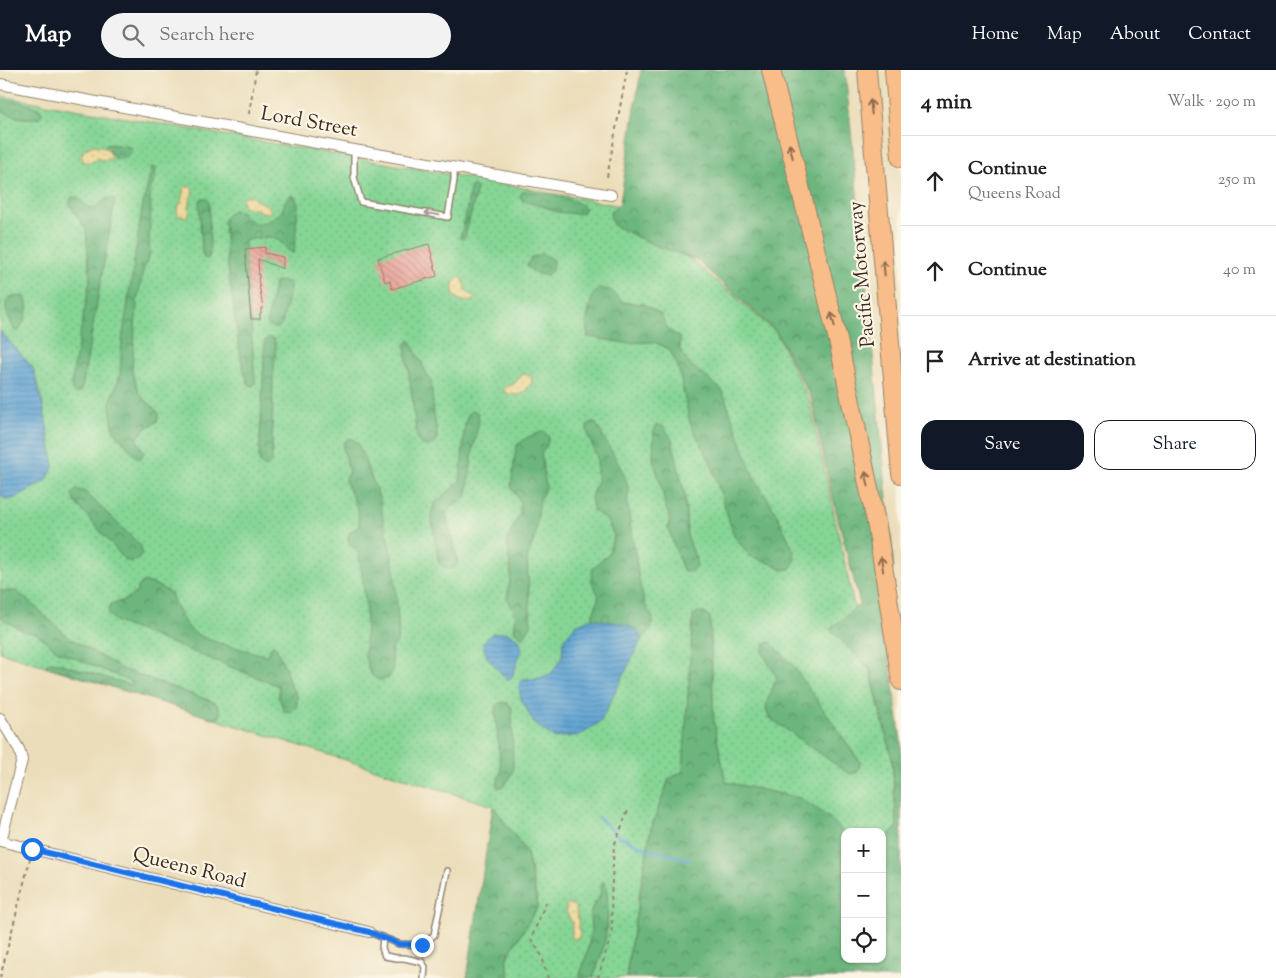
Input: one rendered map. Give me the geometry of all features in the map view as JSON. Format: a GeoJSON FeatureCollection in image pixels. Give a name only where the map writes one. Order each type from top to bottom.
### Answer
{"type":"FeatureCollection","features":[{"type":"Feature","properties":{"kind":"highway"},"geometry":{"type":"LineString","coordinates":[[771,70],[838,340],[876,527],[901,682]]}},
{"type":"Feature","properties":{"kind":"highway","name":"Pacific Motorway"},"geometry":{"type":"LineString","coordinates":[[868,70],[901,474]]}},
{"type":"Feature","properties":{"kind":"highway"},"geometry":{"type":"LineString","coordinates":[[894,70],[901,158]]}},
{"type":"Feature","properties":{"kind":"street","name":"Lord Street"},"geometry":{"type":"LineString","coordinates":[[0,84],[611,196]]}},
{"type":"Feature","properties":{"kind":"street"},"geometry":{"type":"LineString","coordinates":[[0,718],[19,749],[22,760],[1,841]]}},
{"type":"Feature","properties":{"kind":"street","name":"Queens Road"},"geometry":{"type":"LineString","coordinates":[[1,841],[369,932]]}},
{"type":"Feature","properties":{"kind":"lane"},"geometry":{"type":"LineString","coordinates":[[354,150],[354,178],[360,202],[448,217],[454,180],[454,167]]}},
{"type":"Feature","properties":{"kind":"lane"},"geometry":{"type":"LineString","coordinates":[[369,932],[399,944],[422,945],[434,935],[447,871]]}},
{"type":"Feature","properties":{"kind":"lane"},"geometry":{"type":"LineString","coordinates":[[383,937],[382,948],[386,956],[422,962],[425,967],[424,978]]}},
{"type":"Feature","properties":{"kind":"path"},"geometry":{"type":"LineString","coordinates":[[249,114],[256,70]]}},
{"type":"Feature","properties":{"kind":"path"},"geometry":{"type":"LineString","coordinates":[[607,178],[627,70]]}},
{"type":"Feature","properties":{"kind":"path"},"geometry":{"type":"LineString","coordinates":[[598,978],[612,927],[611,898],[616,840],[628,810]]}},
{"type":"Feature","properties":{"kind":"path"},"geometry":{"type":"LineString","coordinates":[[0,978],[30,860]]}},
{"type":"Feature","properties":{"kind":"path"},"geometry":{"type":"LineString","coordinates":[[546,902],[531,939],[542,956],[548,978]]}},
{"type":"Feature","properties":{"kind":"green space"},"geometry":{"type":"Polygon","coordinates":[[[641,70],[845,70],[894,568],[877,571],[901,742],[901,978],[626,978],[651,829],[669,779],[683,771],[693,615],[698,612],[710,617],[714,723],[726,782],[800,798],[831,819],[841,829],[841,963],[886,963],[886,838],[897,828],[892,759],[871,670],[830,629],[860,604],[831,491],[811,398],[776,331],[696,260],[650,243],[613,225],[610,212],[620,203],[641,70]]]}},
{"type":"Feature","properties":{"kind":"green space"},"geometry":{"type":"Polygon","coordinates":[[[0,96],[621,206],[694,262],[776,332],[809,400],[858,623],[892,759],[897,828],[886,838],[886,828],[841,829],[831,819],[669,779],[651,829],[626,978],[510,978],[506,959],[538,906],[527,853],[493,806],[0,652],[0,96]]]}},
{"type":"Feature","properties":{"kind":"green space"},"geometry":{"type":"Polygon","coordinates":[[[4,100],[32,106],[41,110],[42,114],[39,118],[34,119],[14,116],[0,109],[0,101],[4,100]]]}},
{"type":"Feature","properties":{"kind":"green space"},"geometry":{"type":"Polygon","coordinates":[[[106,144],[132,148],[127,156],[117,159],[104,147],[106,144]]]}},
{"type":"Feature","properties":{"kind":"green space"},"geometry":{"type":"Polygon","coordinates":[[[153,166],[156,169],[150,198],[150,253],[143,271],[137,301],[132,371],[139,393],[159,413],[156,422],[144,430],[137,440],[144,452],[141,458],[137,458],[113,429],[110,403],[120,376],[122,341],[142,209],[153,166]]]}},
{"type":"Feature","properties":{"kind":"green space"},"geometry":{"type":"Polygon","coordinates":[[[472,186],[475,186],[477,189],[465,237],[462,239],[460,238],[472,186]]]}},
{"type":"Feature","properties":{"kind":"green space"},"geometry":{"type":"Polygon","coordinates":[[[524,191],[566,198],[585,208],[582,213],[576,214],[557,212],[522,200],[520,195],[524,191]]]}},
{"type":"Feature","properties":{"kind":"green space"},"geometry":{"type":"Polygon","coordinates":[[[291,195],[295,197],[298,204],[294,253],[289,251],[278,240],[271,238],[245,241],[255,380],[253,386],[248,384],[241,359],[227,261],[224,220],[233,210],[241,211],[251,221],[262,223],[280,213],[286,200],[291,195]]]}},
{"type":"Feature","properties":{"kind":"green space"},"geometry":{"type":"Polygon","coordinates":[[[72,197],[78,197],[87,207],[94,208],[107,199],[112,198],[115,200],[82,388],[79,393],[75,393],[72,390],[71,384],[90,280],[86,230],[69,203],[72,197]]]}},
{"type":"Feature","properties":{"kind":"green space"},"geometry":{"type":"Polygon","coordinates":[[[202,198],[207,199],[209,204],[210,255],[208,259],[204,258],[202,253],[199,202],[202,198]]]}},
{"type":"Feature","properties":{"kind":"green space"},"geometry":{"type":"Polygon","coordinates":[[[541,254],[553,260],[552,270],[547,275],[536,273],[527,265],[531,258],[541,254]]]}},
{"type":"Feature","properties":{"kind":"green space"},"geometry":{"type":"Polygon","coordinates":[[[276,282],[289,282],[290,288],[282,324],[274,328],[270,327],[267,323],[273,289],[276,282]]]}},
{"type":"Feature","properties":{"kind":"green space"},"geometry":{"type":"Polygon","coordinates":[[[600,288],[612,291],[623,302],[644,304],[660,314],[668,329],[680,338],[680,350],[689,364],[722,390],[753,475],[776,513],[794,551],[795,561],[790,569],[782,570],[775,565],[750,556],[734,536],[711,463],[690,423],[678,366],[669,349],[654,342],[626,343],[588,337],[586,324],[592,296],[600,288]]]}},
{"type":"Feature","properties":{"kind":"green space"},"geometry":{"type":"Polygon","coordinates":[[[24,296],[27,309],[25,319],[18,332],[14,330],[6,310],[6,302],[10,297],[24,296]]]}},
{"type":"Feature","properties":{"kind":"green space"},"geometry":{"type":"Polygon","coordinates":[[[269,338],[274,339],[276,346],[273,381],[272,460],[269,465],[263,467],[259,457],[265,341],[269,338]]]}},
{"type":"Feature","properties":{"kind":"green space"},"geometry":{"type":"Polygon","coordinates":[[[410,340],[431,382],[437,434],[436,442],[429,446],[421,445],[417,439],[405,345],[410,340]]]}},
{"type":"Feature","properties":{"kind":"green space"},"geometry":{"type":"Polygon","coordinates":[[[473,410],[478,413],[479,420],[466,497],[452,506],[446,514],[458,562],[454,568],[445,569],[439,563],[431,515],[434,504],[460,481],[465,423],[469,413],[473,410]]]}},
{"type":"Feature","properties":{"kind":"green space"},"geometry":{"type":"Polygon","coordinates":[[[591,422],[595,422],[623,472],[629,489],[627,502],[640,585],[645,605],[653,618],[651,630],[641,640],[638,631],[592,618],[599,596],[591,580],[593,568],[608,555],[614,535],[606,520],[593,510],[591,497],[597,482],[597,458],[587,431],[587,426],[591,422]]]}},
{"type":"Feature","properties":{"kind":"green space"},"geometry":{"type":"Polygon","coordinates":[[[656,425],[663,426],[672,439],[685,496],[687,535],[697,566],[690,572],[683,570],[668,528],[670,518],[653,458],[656,425]]]}},
{"type":"Feature","properties":{"kind":"green space"},"geometry":{"type":"Polygon","coordinates":[[[544,431],[549,437],[547,445],[541,453],[546,487],[540,499],[535,537],[527,559],[531,626],[523,638],[514,631],[516,616],[507,597],[511,575],[507,540],[520,513],[520,501],[511,487],[517,445],[528,437],[544,431]]]}},
{"type":"Feature","properties":{"kind":"green space"},"geometry":{"type":"Polygon","coordinates":[[[350,438],[358,443],[380,500],[394,567],[399,632],[397,642],[391,650],[393,668],[389,678],[378,680],[370,674],[365,657],[366,606],[359,554],[348,542],[349,533],[359,526],[358,510],[345,480],[349,471],[343,447],[345,441],[350,438]]]}},
{"type":"Feature","properties":{"kind":"green space"},"geometry":{"type":"Polygon","coordinates":[[[76,490],[84,491],[141,546],[142,554],[137,560],[131,562],[125,560],[75,502],[72,494],[76,490]]]}},
{"type":"Feature","properties":{"kind":"green space"},"geometry":{"type":"Polygon","coordinates":[[[143,582],[154,584],[171,593],[188,627],[205,638],[264,655],[267,655],[272,645],[275,646],[285,667],[290,685],[297,695],[295,708],[291,712],[284,711],[279,698],[279,686],[117,622],[108,614],[111,604],[125,600],[136,593],[138,587],[143,582]]]}},
{"type":"Feature","properties":{"kind":"green space"},"geometry":{"type":"Polygon","coordinates":[[[0,589],[3,591],[17,591],[70,638],[122,669],[216,703],[220,710],[220,717],[215,719],[48,667],[46,665],[50,662],[58,663],[130,685],[132,684],[127,680],[58,651],[36,633],[25,632],[4,620],[0,615],[0,589]]]}},
{"type":"Feature","properties":{"kind":"green space"},"geometry":{"type":"Polygon","coordinates":[[[770,642],[792,664],[860,762],[857,773],[850,774],[845,771],[770,718],[766,708],[777,677],[762,652],[764,645],[770,642]]]}},
{"type":"Feature","properties":{"kind":"green space"},"geometry":{"type":"Polygon","coordinates":[[[503,702],[508,703],[512,708],[513,770],[507,782],[498,787],[501,770],[495,711],[496,705],[503,702]]]}},
{"type":"Feature","properties":{"kind":"green space"},"geometry":{"type":"Polygon","coordinates":[[[493,806],[527,853],[538,906],[506,959],[510,978],[467,978],[493,806]]]}},
{"type":"Feature","properties":{"kind":"green space"},"geometry":{"type":"Polygon","coordinates":[[[605,882],[607,890],[608,915],[602,952],[593,978],[579,978],[588,950],[591,930],[590,915],[592,908],[599,898],[601,883],[605,882]]]}},
{"type":"Feature","properties":{"kind":"sand"},"geometry":{"type":"Polygon","coordinates":[[[94,145],[105,148],[112,157],[108,160],[96,159],[84,162],[81,155],[85,149],[94,145]]]}},
{"type":"Feature","properties":{"kind":"sand"},"geometry":{"type":"Polygon","coordinates":[[[186,186],[191,187],[193,191],[189,214],[185,217],[178,215],[177,210],[186,186]]]}},
{"type":"Feature","properties":{"kind":"sand"},"geometry":{"type":"Polygon","coordinates":[[[246,195],[252,196],[255,200],[269,206],[271,210],[268,213],[261,212],[254,208],[250,209],[243,206],[242,199],[246,195]]]}},
{"type":"Feature","properties":{"kind":"sand"},"geometry":{"type":"Polygon","coordinates":[[[459,277],[464,281],[465,290],[474,297],[474,300],[464,301],[455,297],[453,286],[459,277]]]}},
{"type":"Feature","properties":{"kind":"sand"},"geometry":{"type":"Polygon","coordinates":[[[524,374],[531,376],[532,382],[523,394],[513,395],[506,393],[504,389],[514,384],[524,374]]]}},
{"type":"Feature","properties":{"kind":"sand"},"geometry":{"type":"Polygon","coordinates":[[[568,904],[576,908],[580,930],[579,938],[576,939],[572,938],[572,923],[566,910],[566,905],[568,904]]]}},
{"type":"Feature","properties":{"kind":"water"},"geometry":{"type":"Polygon","coordinates":[[[0,331],[33,368],[43,405],[54,465],[47,480],[8,500],[2,497],[0,491],[0,331]]]}},
{"type":"Feature","properties":{"kind":"water"},"geometry":{"type":"Polygon","coordinates":[[[592,618],[627,625],[638,631],[641,640],[601,721],[581,735],[554,738],[534,723],[521,699],[519,688],[521,679],[537,679],[552,673],[562,657],[563,641],[576,625],[592,618]]]}},
{"type":"Feature","properties":{"kind":"water"},"geometry":{"type":"Polygon","coordinates":[[[506,632],[519,639],[522,649],[512,677],[507,680],[487,657],[482,643],[493,633],[506,632]]]}},
{"type":"Feature","properties":{"kind":"building"},"geometry":{"type":"Polygon","coordinates":[[[429,244],[437,276],[392,289],[390,280],[385,282],[378,258],[429,244]]]}},
{"type":"Feature","properties":{"kind":"building"},"geometry":{"type":"Polygon","coordinates":[[[265,247],[265,253],[283,257],[283,269],[258,259],[258,278],[263,308],[261,308],[260,319],[251,319],[245,249],[265,247]]]}},
{"type":"Feature","properties":{"kind":"waterway"},"geometry":{"type":"LineString","coordinates":[[598,817],[619,836],[647,849],[690,860]]}},
{"type":"Feature","properties":{"kind":"route"},"geometry":{"type":"LineString","coordinates":[[32,849],[369,932],[399,944],[422,945]]}}]}
